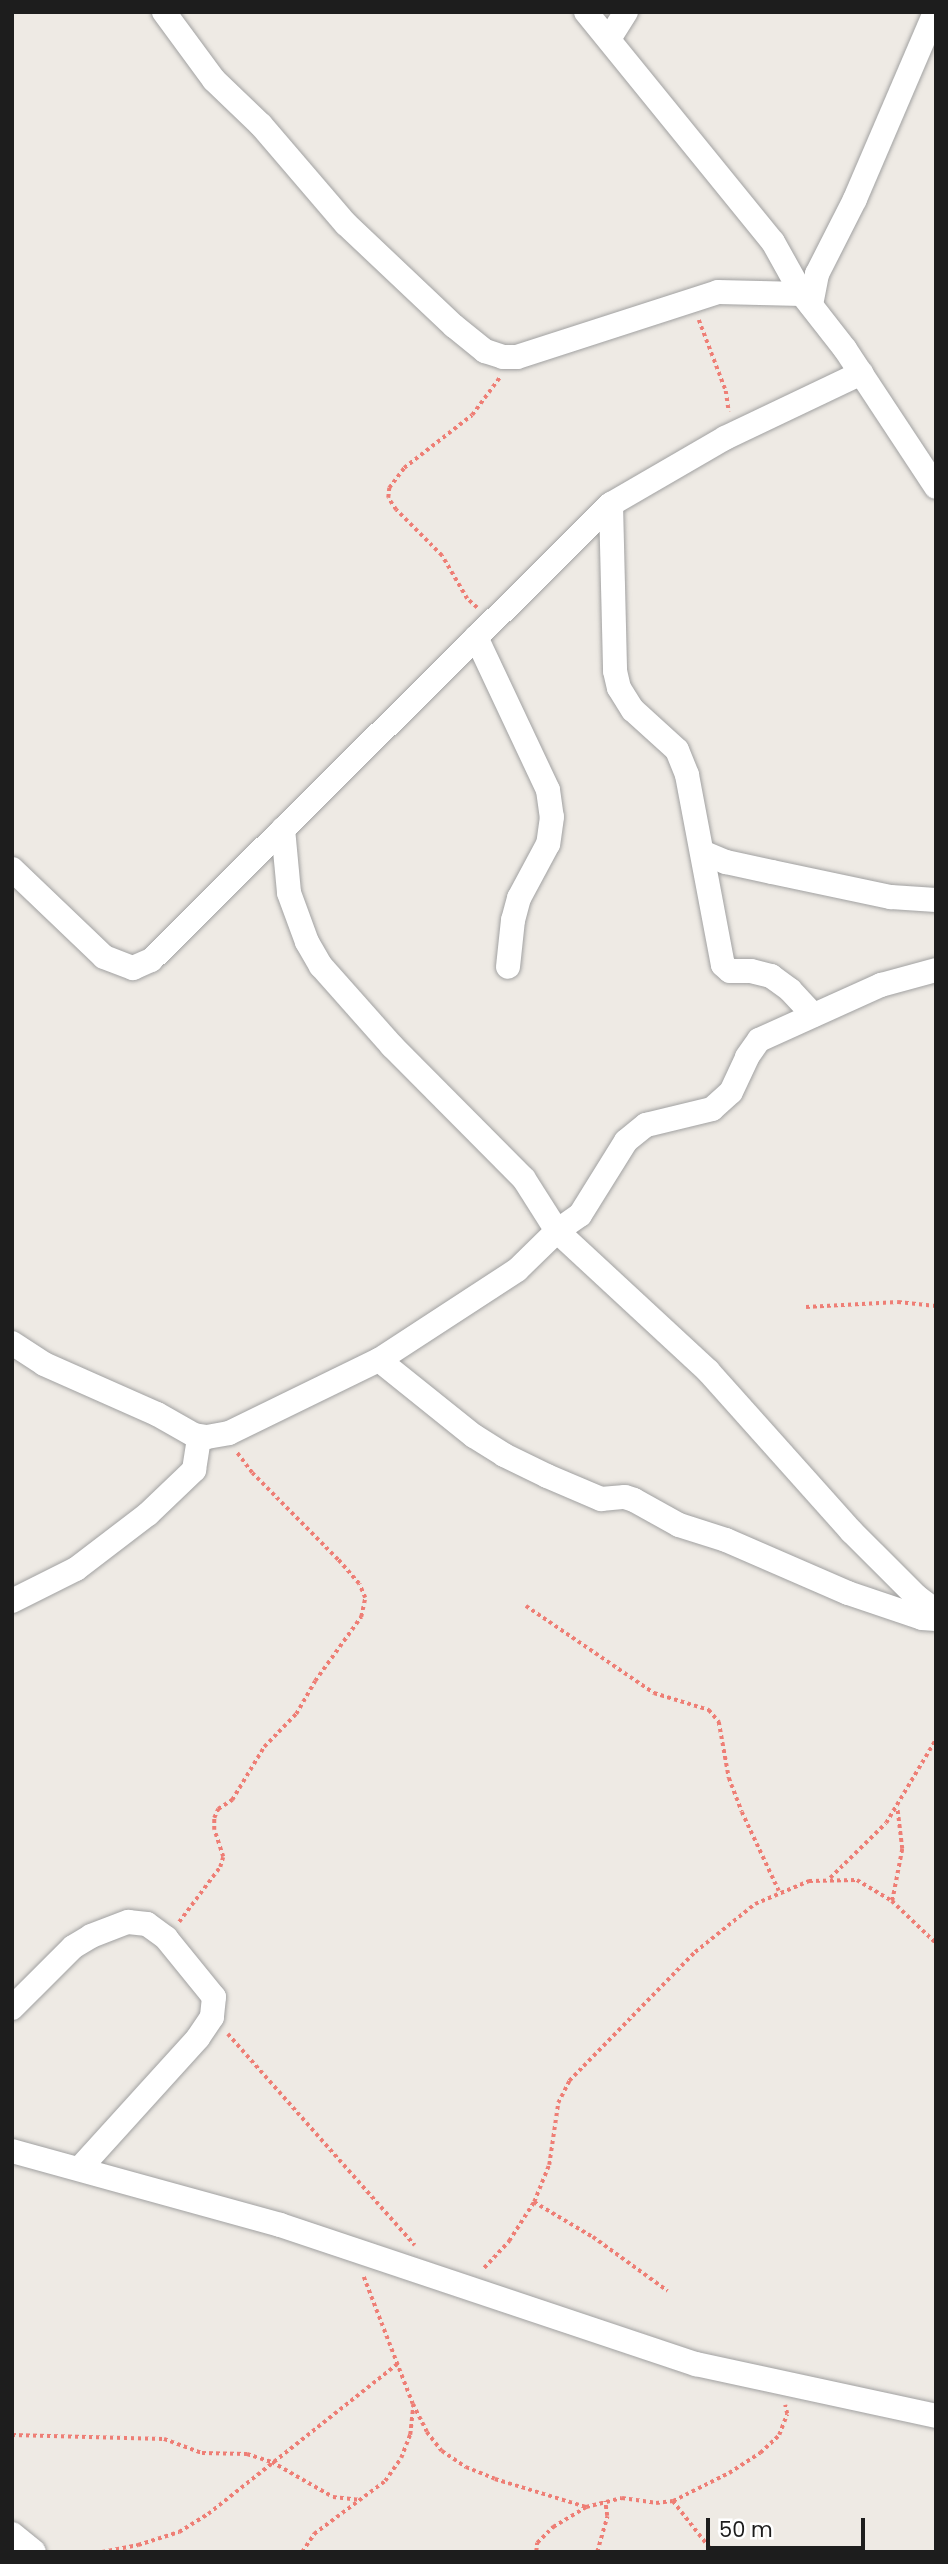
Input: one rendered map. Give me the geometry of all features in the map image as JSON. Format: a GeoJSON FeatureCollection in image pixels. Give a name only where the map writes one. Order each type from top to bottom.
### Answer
{"type":"FeatureCollection","features":[{"type":"Feature","properties":{"kind":"street"},"geometry":{"type":"LineString","coordinates":[[164,12],[214,80],[261,125],[346,224],[454,326],[485,351],[503,357],[517,357],[718,292],[806,299]]}},
{"type":"Feature","properties":{"kind":"street"},"geometry":{"type":"LineString","coordinates":[[586,12],[678,129],[755,217],[806,299],[861,373],[936,487]]}},
{"type":"Feature","properties":{"kind":"street"},"geometry":{"type":"LineString","coordinates":[[609,39],[626,12]]}},
{"type":"Feature","properties":{"kind":"street"},"geometry":{"type":"LineString","coordinates":[[806,299],[855,199],[935,12]]}},
{"type":"Feature","properties":{"kind":"street"},"geometry":{"type":"LineString","coordinates":[[12,869],[104,957],[133,968],[151,960],[496,615],[611,504],[725,438],[861,373]]}},
{"type":"Feature","properties":{"kind":"street"},"geometry":{"type":"LineString","coordinates":[[611,504],[615,671],[619,688],[633,710],[677,750],[687,775],[723,965],[730,971],[751,971],[771,976],[790,990],[813,1015]]}},
{"type":"Feature","properties":{"kind":"street"},"geometry":{"type":"LineString","coordinates":[[476,637],[548,790],[552,817],[548,844],[519,898],[513,920],[508,967]]}},
{"type":"Feature","properties":{"kind":"street"},"geometry":{"type":"LineString","coordinates":[[283,829],[289,894],[307,942],[321,966],[391,1046],[524,1179],[556,1231],[708,1371],[851,1531],[916,1596],[936,1611]]}},
{"type":"Feature","properties":{"kind":"street"},"geometry":{"type":"LineString","coordinates":[[702,852],[726,862],[867,889],[891,897],[936,900]]}},
{"type":"Feature","properties":{"kind":"street"},"geometry":{"type":"LineString","coordinates":[[12,1601],[76,1569],[148,1514],[194,1470],[211,1436],[379,1360],[517,1270],[556,1231],[580,1215],[626,1141],[646,1125],[712,1109],[731,1091],[747,1057],[759,1040],[906,976],[936,970]]}},
{"type":"Feature","properties":{"kind":"street"},"geometry":{"type":"LineString","coordinates":[[12,1343],[44,1364],[211,1436]]}},
{"type":"Feature","properties":{"kind":"street"},"geometry":{"type":"LineString","coordinates":[[379,1360],[474,1436],[504,1455],[547,1476],[601,1499],[634,1500],[679,1525],[726,1540],[848,1593],[922,1618],[936,1619]]}},
{"type":"Feature","properties":{"kind":"street"},"geometry":{"type":"LineString","coordinates":[[12,2008],[73,1947],[91,1936],[137,1922],[146,1924],[166,1938],[214,1997],[212,2017],[198,2038],[80,2168]]}},
{"type":"Feature","properties":{"kind":"street"},"geometry":{"type":"LineString","coordinates":[[12,2151],[80,2168],[352,2249],[696,2364],[936,2416]]}},
{"type":"Feature","properties":{"kind":"street"},"geometry":{"type":"LineString","coordinates":[[12,2534],[34,2552]]}},
{"type":"Feature","properties":{"kind":"path"},"geometry":{"type":"LineString","coordinates":[[691,299],[726,391],[729,419],[725,438]]}},
{"type":"Feature","properties":{"kind":"path"},"geometry":{"type":"LineString","coordinates":[[496,615],[481,611],[467,599],[442,556],[396,510],[388,498],[389,488],[404,468],[472,415],[517,357]]}},
{"type":"Feature","properties":{"kind":"path"},"geometry":{"type":"LineString","coordinates":[[806,1307],[898,1303],[936,1306]]}},
{"type":"Feature","properties":{"kind":"path"},"geometry":{"type":"LineString","coordinates":[[166,1938],[220,1867],[223,1857],[214,1830],[214,1818],[218,1809],[232,1800],[264,1747],[296,1714],[315,1681],[361,1617],[365,1598],[359,1584],[252,1473],[211,1436]]}},
{"type":"Feature","properties":{"kind":"path"},"geometry":{"type":"LineString","coordinates":[[526,1606],[654,1693],[709,1710],[719,1722],[729,1778],[742,1812],[779,1891]]}},
{"type":"Feature","properties":{"kind":"path"},"geometry":{"type":"LineString","coordinates":[[829,1880],[874,1837],[897,1805],[936,1739]]}},
{"type":"Feature","properties":{"kind":"path"},"geometry":{"type":"LineString","coordinates":[[892,1901],[902,1849],[902,1828],[897,1805]]}},
{"type":"Feature","properties":{"kind":"path"},"geometry":{"type":"LineString","coordinates":[[466,2287],[509,2241],[534,2202],[549,2165],[558,2103],[569,2081],[695,1952],[755,1904],[779,1891],[809,1881],[857,1880],[892,1901],[936,1943]]}},
{"type":"Feature","properties":{"kind":"path"},"geometry":{"type":"LineString","coordinates":[[212,2017],[421,2252]]}},
{"type":"Feature","properties":{"kind":"path"},"geometry":{"type":"LineString","coordinates":[[534,2202],[593,2237],[668,2291]]}},
{"type":"Feature","properties":{"kind":"path"},"geometry":{"type":"LineString","coordinates":[[352,2249],[413,2404],[427,2432],[442,2451],[466,2467],[495,2479],[586,2507]]}},
{"type":"Feature","properties":{"kind":"path"},"geometry":{"type":"LineString","coordinates":[[102,2552],[138,2545],[179,2532],[208,2514],[397,2363]]}},
{"type":"Feature","properties":{"kind":"path"},"geometry":{"type":"LineString","coordinates":[[536,2552],[537,2543],[553,2526],[586,2507],[622,2498],[656,2503],[674,2501],[760,2454],[779,2435],[787,2414],[781,2384]]}},
{"type":"Feature","properties":{"kind":"path"},"geometry":{"type":"LineString","coordinates":[[302,2552],[314,2534],[384,2481],[401,2458],[410,2435],[413,2404]]}},
{"type":"Feature","properties":{"kind":"path"},"geometry":{"type":"LineString","coordinates":[[12,2435],[164,2439],[202,2453],[247,2454],[272,2462],[333,2497],[361,2500]]}},
{"type":"Feature","properties":{"kind":"path"},"geometry":{"type":"LineString","coordinates":[[597,2552],[607,2516],[606,2501]]}},
{"type":"Feature","properties":{"kind":"path"},"geometry":{"type":"LineString","coordinates":[[674,2501],[713,2552]]}}]}
